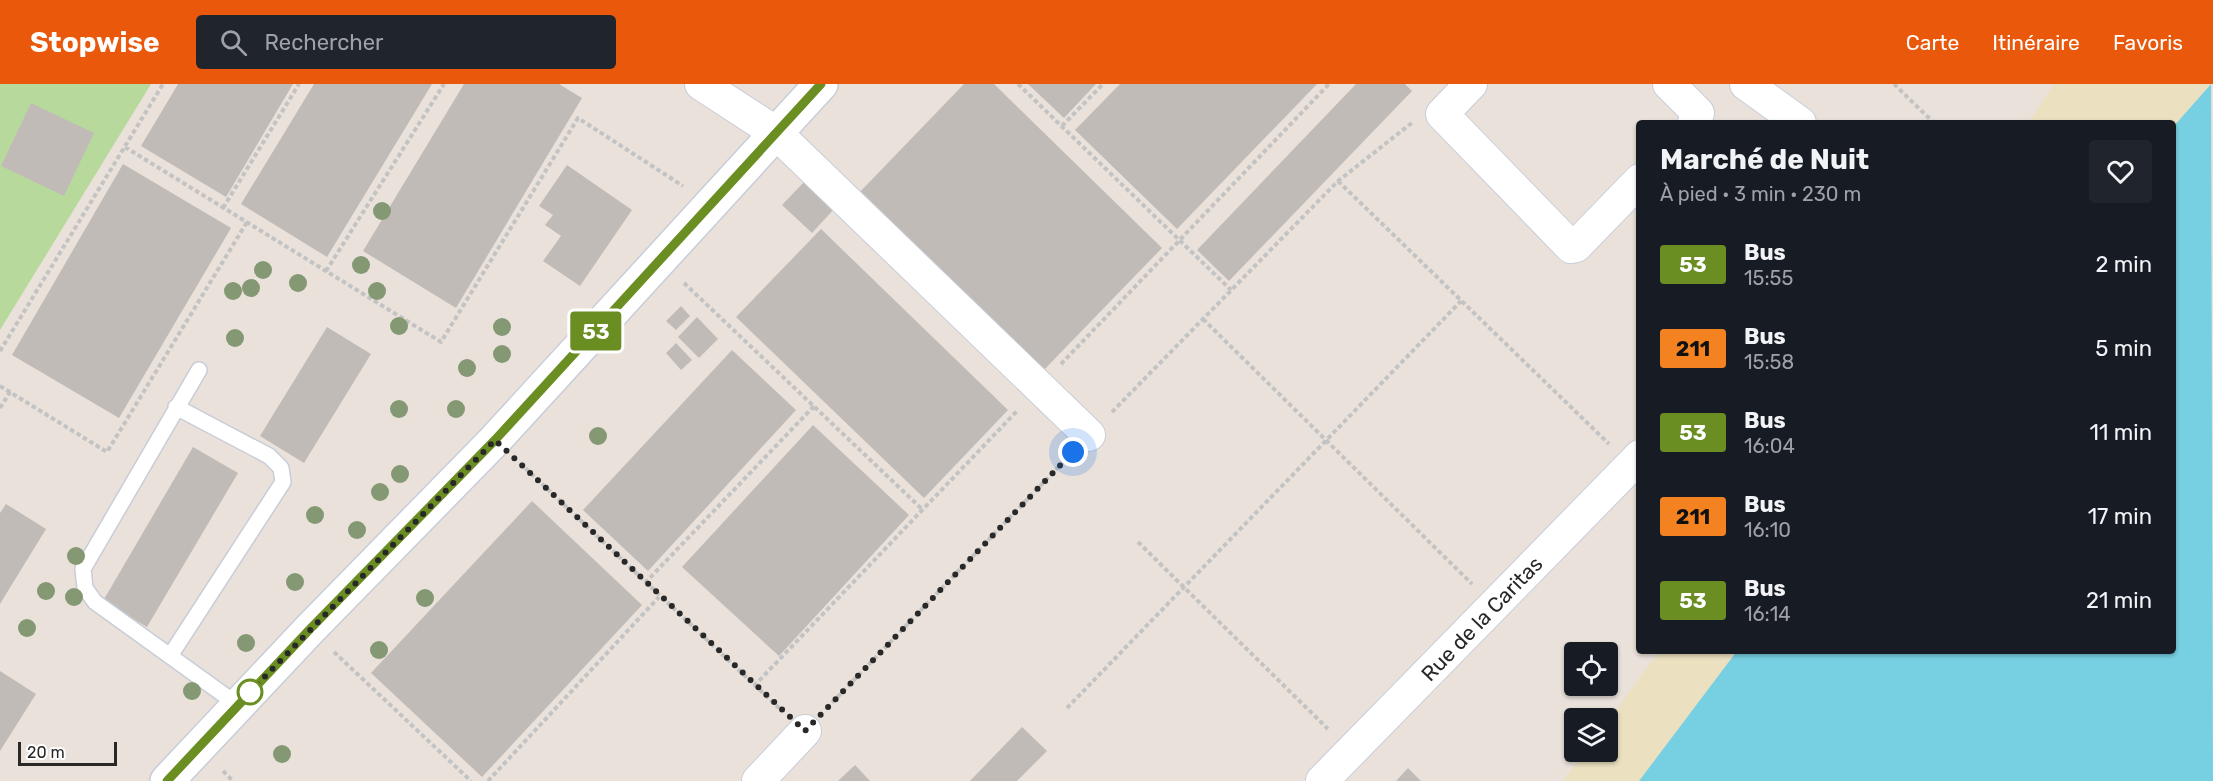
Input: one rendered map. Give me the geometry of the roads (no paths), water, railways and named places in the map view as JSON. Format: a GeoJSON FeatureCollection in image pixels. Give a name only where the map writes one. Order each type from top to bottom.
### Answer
{"type":"FeatureCollection","features":[{"type":"Feature","properties":{"kind":"main road"},"geometry":{"type":"LineString","coordinates":[[167,781],[310,629],[495,440],[661,262],[775,132],[821,84]]}},
{"type":"Feature","properties":{"kind":"street"},"geometry":{"type":"LineString","coordinates":[[701,84],[775,132],[1089,435]]}},
{"type":"Feature","properties":{"kind":"street"},"geometry":{"type":"LineString","coordinates":[[1471,84],[1442,114],[1571,247],[1576,246],[1636,184]]}},
{"type":"Feature","properties":{"kind":"street"},"geometry":{"type":"LineString","coordinates":[[1669,84],[1698,113],[1695,120]]}},
{"type":"Feature","properties":{"kind":"street"},"geometry":{"type":"LineString","coordinates":[[1746,84],[1796,120]]}},
{"type":"Feature","properties":{"kind":"street","name":"Rue de la Caritas"},"geometry":{"type":"LineString","coordinates":[[1322,781],[1635,460]]}},
{"type":"Feature","properties":{"kind":"street"},"geometry":{"type":"LineString","coordinates":[[758,781],[805,731]]}},
{"type":"Feature","properties":{"kind":"lane"},"geometry":{"type":"LineString","coordinates":[[199,370],[83,569],[85,588],[95,602],[238,705]]}},
{"type":"Feature","properties":{"kind":"lane"},"geometry":{"type":"LineString","coordinates":[[170,656],[283,482],[281,468],[269,456],[176,407]]}},
{"type":"Feature","properties":{"kind":"water"},"geometry":{"type":"Polygon","coordinates":[[[2211,84],[2213,781],[1639,781],[1735,654],[2176,654],[2176,124],[2211,84]]]}}]}
